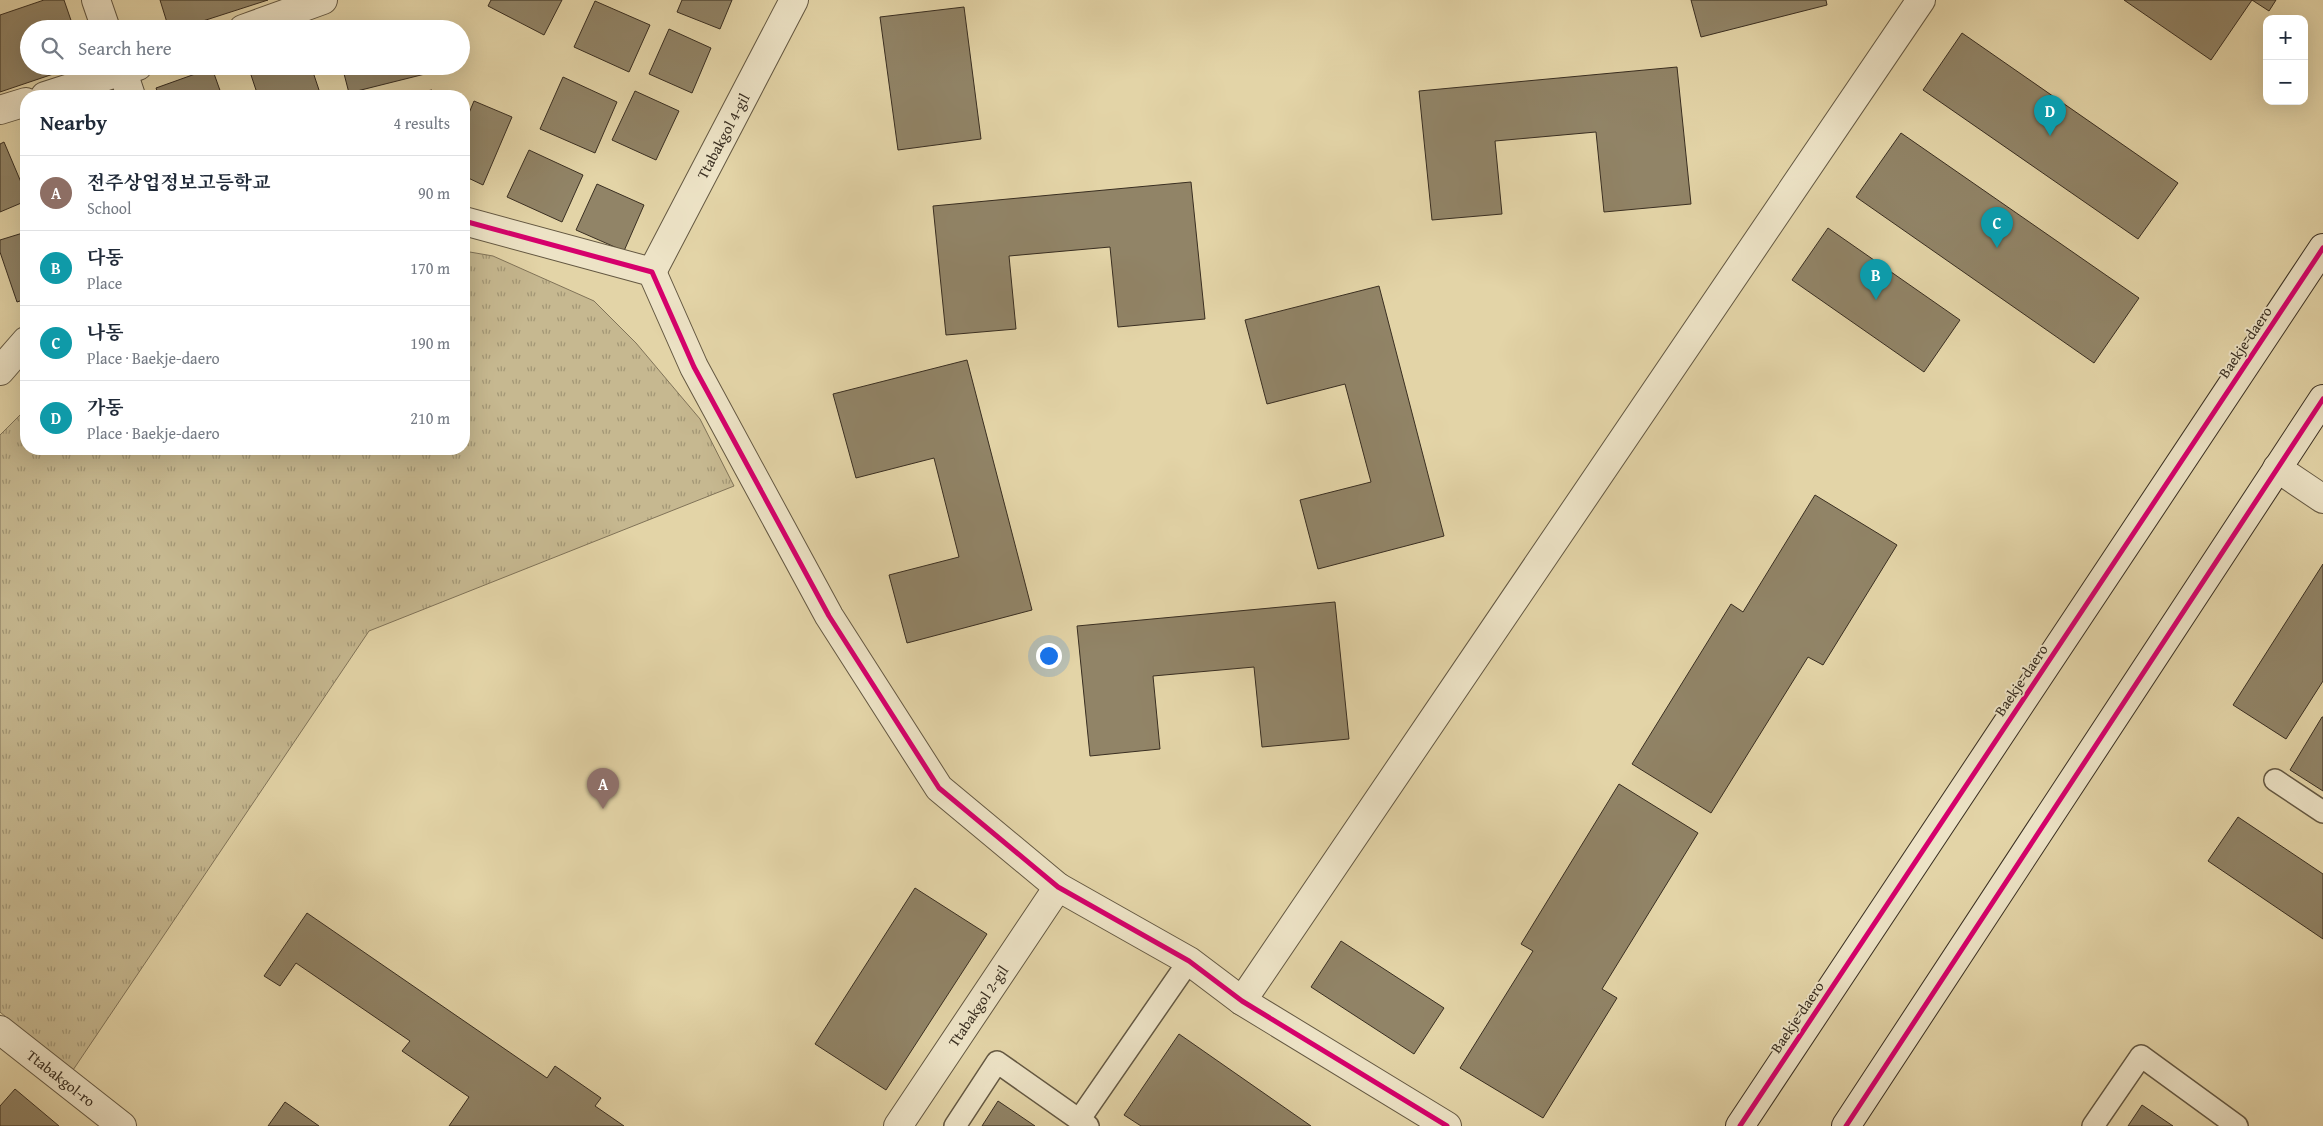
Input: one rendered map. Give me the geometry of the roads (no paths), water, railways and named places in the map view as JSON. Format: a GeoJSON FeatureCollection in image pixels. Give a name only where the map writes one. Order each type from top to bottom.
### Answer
{"type":"FeatureCollection","features":[{"type":"Feature","properties":{"kind":"street"},"geometry":{"type":"LineString","coordinates":[[96,0],[103,20]]}},
{"type":"Feature","properties":{"kind":"street"},"geometry":{"type":"LineString","coordinates":[[268,20],[323,0]]}},
{"type":"Feature","properties":{"kind":"street","name":"Ttabakgol 4-gil"},"geometry":{"type":"LineString","coordinates":[[652,272],[794,0]]}},
{"type":"Feature","properties":{"kind":"street"},"geometry":{"type":"LineString","coordinates":[[1242,1001],[1920,0]]}},
{"type":"Feature","properties":{"kind":"street"},"geometry":{"type":"LineString","coordinates":[[69,90],[128,75]]}},
{"type":"Feature","properties":{"kind":"street"},"geometry":{"type":"LineString","coordinates":[[0,110],[20,104]]}},
{"type":"Feature","properties":{"kind":"street"},"geometry":{"type":"LineString","coordinates":[[470,223],[652,272],[694,367],[829,616],[939,788],[1058,887],[1189,961],[1242,1001],[1448,1126]]}},
{"type":"Feature","properties":{"kind":"street","name":"Baekje-daero"},"geometry":{"type":"LineString","coordinates":[[1740,1126],[2323,248]]}},
{"type":"Feature","properties":{"kind":"street"},"geometry":{"type":"LineString","coordinates":[[0,371],[20,348]]}},
{"type":"Feature","properties":{"kind":"street"},"geometry":{"type":"LineString","coordinates":[[1846,1126],[2323,399]]}},
{"type":"Feature","properties":{"kind":"street"},"geometry":{"type":"LineString","coordinates":[[2277,468],[2323,499]]}},
{"type":"Feature","properties":{"kind":"street","name":"Ttabakgol 2-gil"},"geometry":{"type":"LineString","coordinates":[[898,1126],[1058,887]]}},
{"type":"Feature","properties":{"kind":"street","name":"Ttabakgol-ro"},"geometry":{"type":"LineString","coordinates":[[5,1045],[122,1126]]}},
{"type":"Feature","properties":{"kind":"lane"},"geometry":{"type":"LineString","coordinates":[[2275,780],[2323,812]]}},
{"type":"Feature","properties":{"kind":"lane"},"geometry":{"type":"LineString","coordinates":[[955,1126],[997,1062],[1083,1123],[1189,961]]}},
{"type":"Feature","properties":{"kind":"lane"},"geometry":{"type":"LineString","coordinates":[[2093,1126],[2141,1056],[2237,1126]]}},
{"type":"Feature","properties":{"kind":"place","name":"가동"},"geometry":{"type":"Point","coordinates":[2050,136]}},
{"type":"Feature","properties":{"kind":"place","name":"나동"},"geometry":{"type":"Point","coordinates":[1997,248]}},
{"type":"Feature","properties":{"kind":"place","name":"다동"},"geometry":{"type":"Point","coordinates":[1876,300]}},
{"type":"Feature","properties":{"kind":"place","name":"전주상업정보고등학교"},"geometry":{"type":"Point","coordinates":[603,809]}}]}
